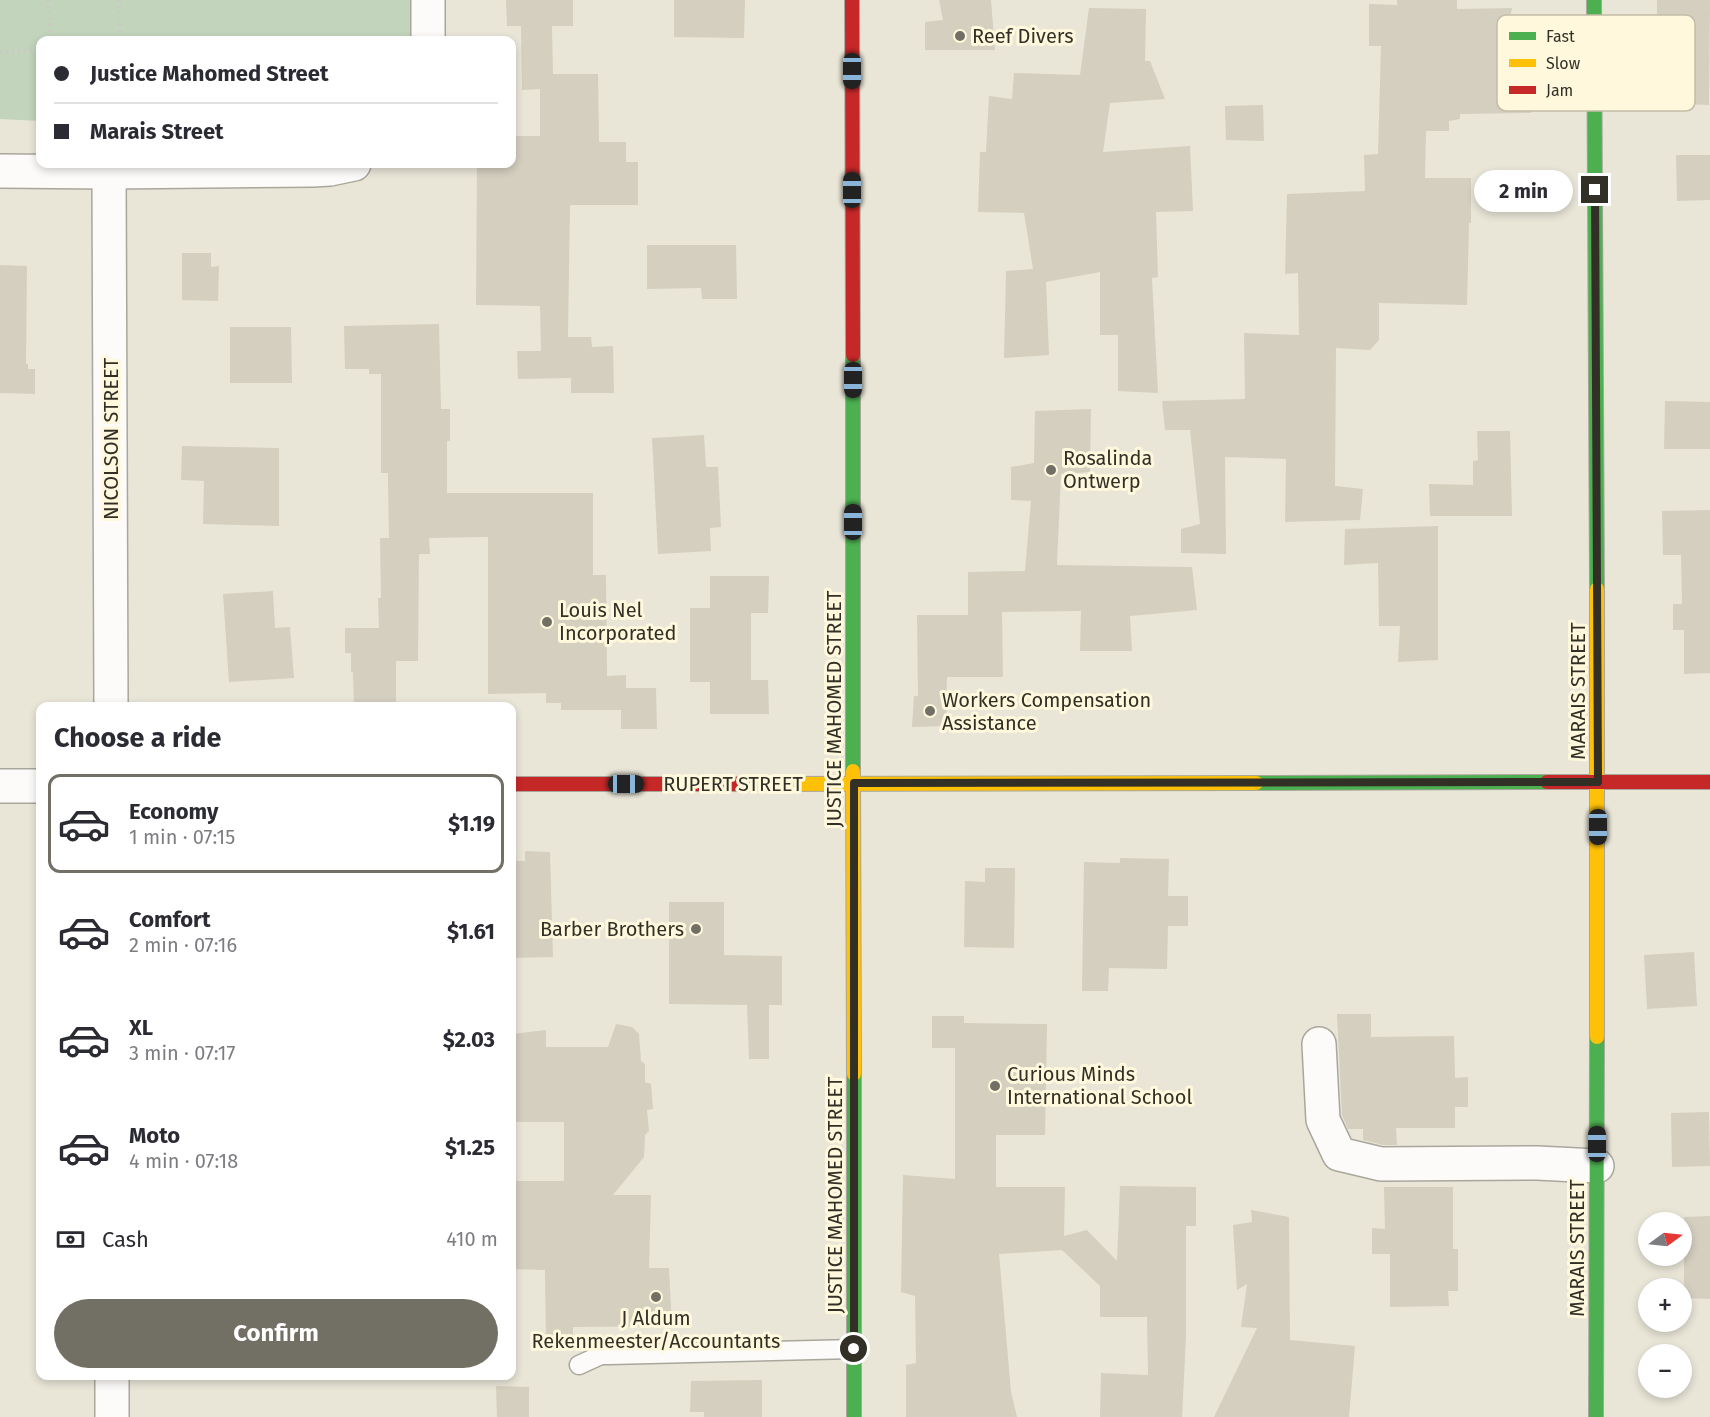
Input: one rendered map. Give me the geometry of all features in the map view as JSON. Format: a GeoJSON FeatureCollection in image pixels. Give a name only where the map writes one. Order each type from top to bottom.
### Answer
{"type":"FeatureCollection","features":[{"type":"Feature","properties":{"kind":"street"},"geometry":{"type":"LineString","coordinates":[[428,36],[429,0]]}},
{"type":"Feature","properties":{"kind":"street","name":"JUSTICE MAHOMED STREET"},"geometry":{"type":"LineString","coordinates":[[852,0],[854,1417]]}},
{"type":"Feature","properties":{"kind":"street","name":"MARAIS STREET"},"geometry":{"type":"LineString","coordinates":[[1594,0],[1594,15]]}},
{"type":"Feature","properties":{"kind":"street","name":"MARAIS STREET"},"geometry":{"type":"LineString","coordinates":[[1595,111],[1598,782],[1596,1417]]}},
{"type":"Feature","properties":{"kind":"street"},"geometry":{"type":"LineString","coordinates":[[0,171],[109,172],[335,168]]}},
{"type":"Feature","properties":{"kind":"street","name":"NICOLSON STREET"},"geometry":{"type":"LineString","coordinates":[[109,172],[111,702]]}},
{"type":"Feature","properties":{"kind":"street","name":"RUPERT STREET"},"geometry":{"type":"LineString","coordinates":[[516,784],[1710,782]]}},
{"type":"Feature","properties":{"kind":"street"},"geometry":{"type":"LineString","coordinates":[[0,786],[36,786]]}},
{"type":"Feature","properties":{"kind":"street"},"geometry":{"type":"LineString","coordinates":[[1319,1044],[1323,1120],[1339,1154],[1381,1164],[1537,1163],[1597,1166]]}},
{"type":"Feature","properties":{"kind":"street"},"geometry":{"type":"LineString","coordinates":[[112,1380],[112,1417]]}},
{"type":"Feature","properties":{"kind":"lane"},"geometry":{"type":"LineString","coordinates":[[579,1365],[590,1359],[609,1355],[854,1349]]}},
{"type":"Feature","properties":{"kind":"path"},"geometry":{"type":"LineString","coordinates":[[48,0],[50,36]]}},
{"type":"Feature","properties":{"kind":"path"},"geometry":{"type":"LineString","coordinates":[[119,0],[120,36]]}},
{"type":"Feature","properties":{"kind":"path"},"geometry":{"type":"LineString","coordinates":[[0,52],[36,50]]}},
{"type":"Feature","properties":{"kind":"green space"},"geometry":{"type":"Polygon","coordinates":[[[0,0],[416,0],[416,36],[36,36],[36,121],[0,119],[0,0]]]}},
{"type":"Feature","properties":{"kind":"building"},"geometry":{"type":"Polygon","coordinates":[[[506,0],[573,0],[573,26],[552,26],[553,74],[598,74],[599,142],[626,142],[626,162],[638,162],[638,205],[570,205],[568,337],[591,337],[592,347],[613,346],[614,393],[571,393],[571,378],[518,379],[517,351],[541,351],[540,306],[476,305],[477,168],[516,168],[516,136],[540,136],[540,89],[522,90],[521,26],[507,26],[506,0]]]}},
{"type":"Feature","properties":{"kind":"building"},"geometry":{"type":"Polygon","coordinates":[[[674,0],[745,0],[744,38],[674,37],[674,0]]]}},
{"type":"Feature","properties":{"kind":"building","name":"Reef Divers"},"geometry":{"type":"Polygon","coordinates":[[[939,0],[991,0],[995,50],[925,50],[925,22],[943,20],[939,0]]]}},
{"type":"Feature","properties":{"kind":"building"},"geometry":{"type":"Polygon","coordinates":[[[1397,0],[1457,0],[1457,9],[1512,8],[1511,15],[1497,15],[1497,111],[1531,111],[1531,113],[1460,114],[1460,119],[1449,121],[1449,131],[1426,131],[1425,178],[1471,178],[1467,305],[1379,303],[1379,340],[1370,350],[1336,348],[1335,486],[1363,489],[1360,520],[1285,522],[1286,459],[1225,457],[1226,554],[1181,553],[1181,529],[1200,524],[1190,430],[1165,430],[1162,401],[1245,399],[1244,333],[1299,335],[1298,273],[1285,274],[1287,194],[1365,191],[1364,155],[1378,154],[1381,46],[1369,46],[1369,4],[1397,5],[1397,0]]]}},
{"type":"Feature","properties":{"kind":"building"},"geometry":{"type":"Polygon","coordinates":[[[1657,0],[1710,0],[1709,105],[1695,105],[1695,15],[1657,15],[1657,0]]]}},
{"type":"Feature","properties":{"kind":"building"},"geometry":{"type":"Polygon","coordinates":[[[1089,8],[1146,9],[1145,61],[1150,61],[1165,99],[1110,103],[1103,152],[1190,146],[1193,211],[1156,212],[1158,277],[1152,278],[1158,393],[1118,391],[1118,335],[1100,335],[1100,272],[1046,282],[1049,355],[1004,358],[1006,271],[1033,269],[1024,213],[978,212],[980,152],[986,152],[989,96],[1012,99],[1014,73],[1080,75],[1089,8]]]}},
{"type":"Feature","properties":{"kind":"building"},"geometry":{"type":"Polygon","coordinates":[[[1263,105],[1264,141],[1226,140],[1225,106],[1263,105]]]}},
{"type":"Feature","properties":{"kind":"building"},"geometry":{"type":"Polygon","coordinates":[[[1676,155],[1710,155],[1710,200],[1677,201],[1676,155]]]}},
{"type":"Feature","properties":{"kind":"building"},"geometry":{"type":"Polygon","coordinates":[[[647,245],[736,245],[737,299],[702,299],[701,288],[647,289],[647,245]]]}},
{"type":"Feature","properties":{"kind":"building"},"geometry":{"type":"Polygon","coordinates":[[[182,253],[211,253],[211,267],[219,266],[218,301],[182,300],[182,253]]]}},
{"type":"Feature","properties":{"kind":"building"},"geometry":{"type":"Polygon","coordinates":[[[0,265],[27,266],[26,364],[28,364],[28,369],[35,369],[35,394],[0,393],[0,265]]]}},
{"type":"Feature","properties":{"kind":"building"},"geometry":{"type":"Polygon","coordinates":[[[439,324],[441,409],[450,409],[450,441],[447,441],[447,493],[593,493],[593,575],[606,575],[607,676],[626,675],[626,688],[656,688],[657,729],[621,729],[621,710],[561,710],[561,703],[546,703],[546,693],[488,694],[488,537],[429,538],[430,554],[419,554],[418,661],[396,661],[396,702],[354,702],[351,653],[345,653],[345,628],[379,628],[380,538],[389,538],[388,473],[381,473],[381,374],[369,374],[369,369],[345,369],[344,326],[439,324]]]}},
{"type":"Feature","properties":{"kind":"building"},"geometry":{"type":"Polygon","coordinates":[[[230,327],[291,327],[292,383],[230,383],[230,327]]]}},
{"type":"Feature","properties":{"kind":"building"},"geometry":{"type":"Polygon","coordinates":[[[1665,401],[1710,402],[1710,449],[1664,449],[1665,401]]]}},
{"type":"Feature","properties":{"kind":"building"},"geometry":{"type":"Polygon","coordinates":[[[1091,409],[1090,472],[1061,474],[1057,565],[1192,567],[1197,610],[1130,616],[1132,651],[1080,651],[1081,611],[1002,612],[1003,677],[947,677],[946,726],[912,727],[914,696],[918,696],[917,615],[968,615],[968,572],[1025,571],[1031,501],[1011,500],[1011,467],[1034,463],[1035,411],[1091,409]]]}},
{"type":"Feature","properties":{"kind":"building"},"geometry":{"type":"Polygon","coordinates":[[[1477,431],[1510,431],[1512,516],[1430,516],[1429,484],[1473,485],[1473,461],[1478,460],[1477,431]]]}},
{"type":"Feature","properties":{"kind":"building"},"geometry":{"type":"Polygon","coordinates":[[[704,435],[706,467],[718,467],[721,527],[710,528],[711,551],[658,554],[652,438],[704,435]]]}},
{"type":"Feature","properties":{"kind":"building"},"geometry":{"type":"Polygon","coordinates":[[[182,446],[279,448],[279,526],[203,524],[204,481],[181,480],[182,446]]]}},
{"type":"Feature","properties":{"kind":"building"},"geometry":{"type":"Polygon","coordinates":[[[1710,510],[1710,673],[1684,674],[1684,630],[1673,630],[1673,604],[1682,604],[1681,555],[1663,555],[1662,511],[1710,510]]]}},
{"type":"Feature","properties":{"kind":"building"},"geometry":{"type":"Polygon","coordinates":[[[1438,526],[1438,660],[1398,662],[1400,626],[1379,626],[1378,563],[1344,565],[1345,529],[1438,526]]]}},
{"type":"Feature","properties":{"kind":"building"},"geometry":{"type":"Polygon","coordinates":[[[710,576],[769,576],[768,613],[751,613],[751,680],[768,680],[769,714],[710,714],[710,682],[690,682],[690,608],[710,608],[710,576]]]}},
{"type":"Feature","properties":{"kind":"building"},"geometry":{"type":"Polygon","coordinates":[[[273,591],[275,628],[290,627],[294,678],[229,682],[223,594],[273,591]]]}},
{"type":"Feature","properties":{"kind":"building"},"geometry":{"type":"Polygon","coordinates":[[[525,851],[550,852],[553,957],[516,958],[516,861],[525,861],[525,851]]]}},
{"type":"Feature","properties":{"kind":"building"},"geometry":{"type":"Polygon","coordinates":[[[1120,858],[1169,859],[1168,896],[1188,896],[1188,926],[1168,926],[1167,969],[1109,968],[1108,991],[1082,991],[1084,862],[1120,863],[1120,858]]]}},
{"type":"Feature","properties":{"kind":"building"},"geometry":{"type":"Polygon","coordinates":[[[985,868],[1015,868],[1014,948],[964,947],[965,881],[985,882],[985,868]]]}},
{"type":"Feature","properties":{"kind":"building","name":"Barber Brothers"},"geometry":{"type":"Polygon","coordinates":[[[669,902],[724,902],[724,955],[782,956],[782,1005],[769,1005],[769,1059],[749,1059],[747,1005],[669,1004],[669,902]]]}},
{"type":"Feature","properties":{"kind":"building"},"geometry":{"type":"Polygon","coordinates":[[[1694,952],[1697,1006],[1647,1009],[1644,955],[1694,952]]]}},
{"type":"Feature","properties":{"kind":"building"},"geometry":{"type":"Polygon","coordinates":[[[1337,1014],[1371,1014],[1371,1037],[1454,1036],[1455,1078],[1468,1077],[1468,1107],[1455,1107],[1455,1128],[1396,1128],[1397,1145],[1383,1145],[1363,1140],[1363,1129],[1348,1129],[1342,1115],[1337,1014]]]}},
{"type":"Feature","properties":{"kind":"building"},"geometry":{"type":"Polygon","coordinates":[[[932,1016],[964,1016],[964,1023],[1047,1024],[1045,1135],[996,1135],[996,1187],[1065,1187],[1064,1236],[1087,1230],[1117,1261],[1120,1186],[1196,1187],[1196,1226],[1186,1226],[1186,1336],[1182,1417],[1100,1417],[1101,1373],[1148,1375],[1147,1317],[1100,1317],[1100,1286],[1062,1250],[999,1254],[1011,1392],[1017,1417],[906,1417],[906,1365],[916,1363],[915,1296],[901,1292],[903,1175],[955,1179],[955,1048],[932,1048],[932,1016]]]}},
{"type":"Feature","properties":{"kind":"building"},"geometry":{"type":"Polygon","coordinates":[[[616,1024],[632,1027],[639,1034],[641,1061],[645,1064],[645,1082],[651,1084],[653,1109],[647,1110],[649,1131],[645,1135],[644,1157],[613,1195],[651,1195],[649,1268],[669,1268],[672,1326],[573,1327],[573,1340],[546,1341],[545,1270],[516,1269],[516,1181],[564,1181],[564,1122],[516,1122],[516,1034],[546,1030],[546,1047],[608,1047],[616,1024]]]}},
{"type":"Feature","properties":{"kind":"building"},"geometry":{"type":"Polygon","coordinates":[[[1709,1112],[1710,1166],[1672,1167],[1671,1113],[1709,1112]]]}},
{"type":"Feature","properties":{"kind":"building"},"geometry":{"type":"Polygon","coordinates":[[[1384,1187],[1453,1187],[1453,1249],[1458,1249],[1458,1291],[1448,1291],[1449,1306],[1390,1307],[1390,1254],[1372,1254],[1372,1228],[1385,1229],[1384,1187]]]}},
{"type":"Feature","properties":{"kind":"building"},"geometry":{"type":"Polygon","coordinates":[[[1251,1210],[1289,1217],[1290,1340],[1355,1346],[1349,1417],[1214,1417],[1257,1328],[1241,1327],[1247,1284],[1237,1290],[1233,1225],[1252,1222],[1251,1210]]]}},
{"type":"Feature","properties":{"kind":"building"},"geometry":{"type":"Polygon","coordinates":[[[1710,1216],[1710,1299],[1692,1298],[1692,1278],[1684,1278],[1684,1266],[1692,1266],[1692,1217],[1710,1216]]]}},
{"type":"Feature","properties":{"kind":"building"},"geometry":{"type":"Polygon","coordinates":[[[762,1380],[762,1417],[704,1417],[704,1412],[690,1412],[691,1381],[762,1380]]]}},
{"type":"Feature","properties":{"kind":"building"},"geometry":{"type":"Polygon","coordinates":[[[496,1386],[529,1387],[529,1417],[497,1417],[496,1386]]]}},
{"type":"Feature","properties":{"kind":"traffic: fast"},"geometry":{"type":"LineString","coordinates":[[1594,0],[1594,15]]}},
{"type":"Feature","properties":{"kind":"traffic: fast"},"geometry":{"type":"LineString","coordinates":[[1595,111],[1597,589]]}},
{"type":"Feature","properties":{"kind":"traffic: fast"},"geometry":{"type":"LineString","coordinates":[[853,355],[853,771]]}},
{"type":"Feature","properties":{"kind":"traffic: fast"},"geometry":{"type":"LineString","coordinates":[[1256,783],[1547,782]]}},
{"type":"Feature","properties":{"kind":"traffic: fast"},"geometry":{"type":"LineString","coordinates":[[1596,1417],[1597,1037]]}},
{"type":"Feature","properties":{"kind":"traffic: fast"},"geometry":{"type":"LineString","coordinates":[[854,1074],[854,1417]]}},
{"type":"Feature","properties":{"kind":"traffic: slow"},"geometry":{"type":"LineString","coordinates":[[1597,589],[1597,1037]]}},
{"type":"Feature","properties":{"kind":"traffic: slow"},"geometry":{"type":"LineString","coordinates":[[853,771],[854,1074]]}},
{"type":"Feature","properties":{"kind":"traffic: slow"},"geometry":{"type":"LineString","coordinates":[[750,784],[1256,783]]}},
{"type":"Feature","properties":{"kind":"traffic: jam"},"geometry":{"type":"LineString","coordinates":[[852,0],[853,355]]}},
{"type":"Feature","properties":{"kind":"traffic: jam"},"geometry":{"type":"LineString","coordinates":[[1547,782],[1710,782]]}},
{"type":"Feature","properties":{"kind":"traffic: jam"},"geometry":{"type":"LineString","coordinates":[[516,784],[750,784]]}},
{"type":"Feature","properties":{"kind":"place","name":"Reef Divers"},"geometry":{"type":"Point","coordinates":[960,36]}},
{"type":"Feature","properties":{"kind":"place","name":"Rosalinda Ontwerp"},"geometry":{"type":"Point","coordinates":[1051,470]}},
{"type":"Feature","properties":{"kind":"place","name":"Louis Nel Incorporated"},"geometry":{"type":"Point","coordinates":[547,622]}},
{"type":"Feature","properties":{"kind":"place","name":"Workers Compensation Assistance"},"geometry":{"type":"Point","coordinates":[930,711]}},
{"type":"Feature","properties":{"kind":"place","name":"Barber Brothers"},"geometry":{"type":"Point","coordinates":[696,929]}},
{"type":"Feature","properties":{"kind":"place","name":"Curious Minds International School"},"geometry":{"type":"Point","coordinates":[995,1086]}},
{"type":"Feature","properties":{"kind":"place","name":"J Aldum Rekenmeester/Accountants"},"geometry":{"type":"Point","coordinates":[656,1297]}},
{"type":"Feature","properties":{"kind":"route"},"geometry":{"type":"LineString","coordinates":[[854,1349],[854,783],[1598,782],[1595,190]]}}]}
